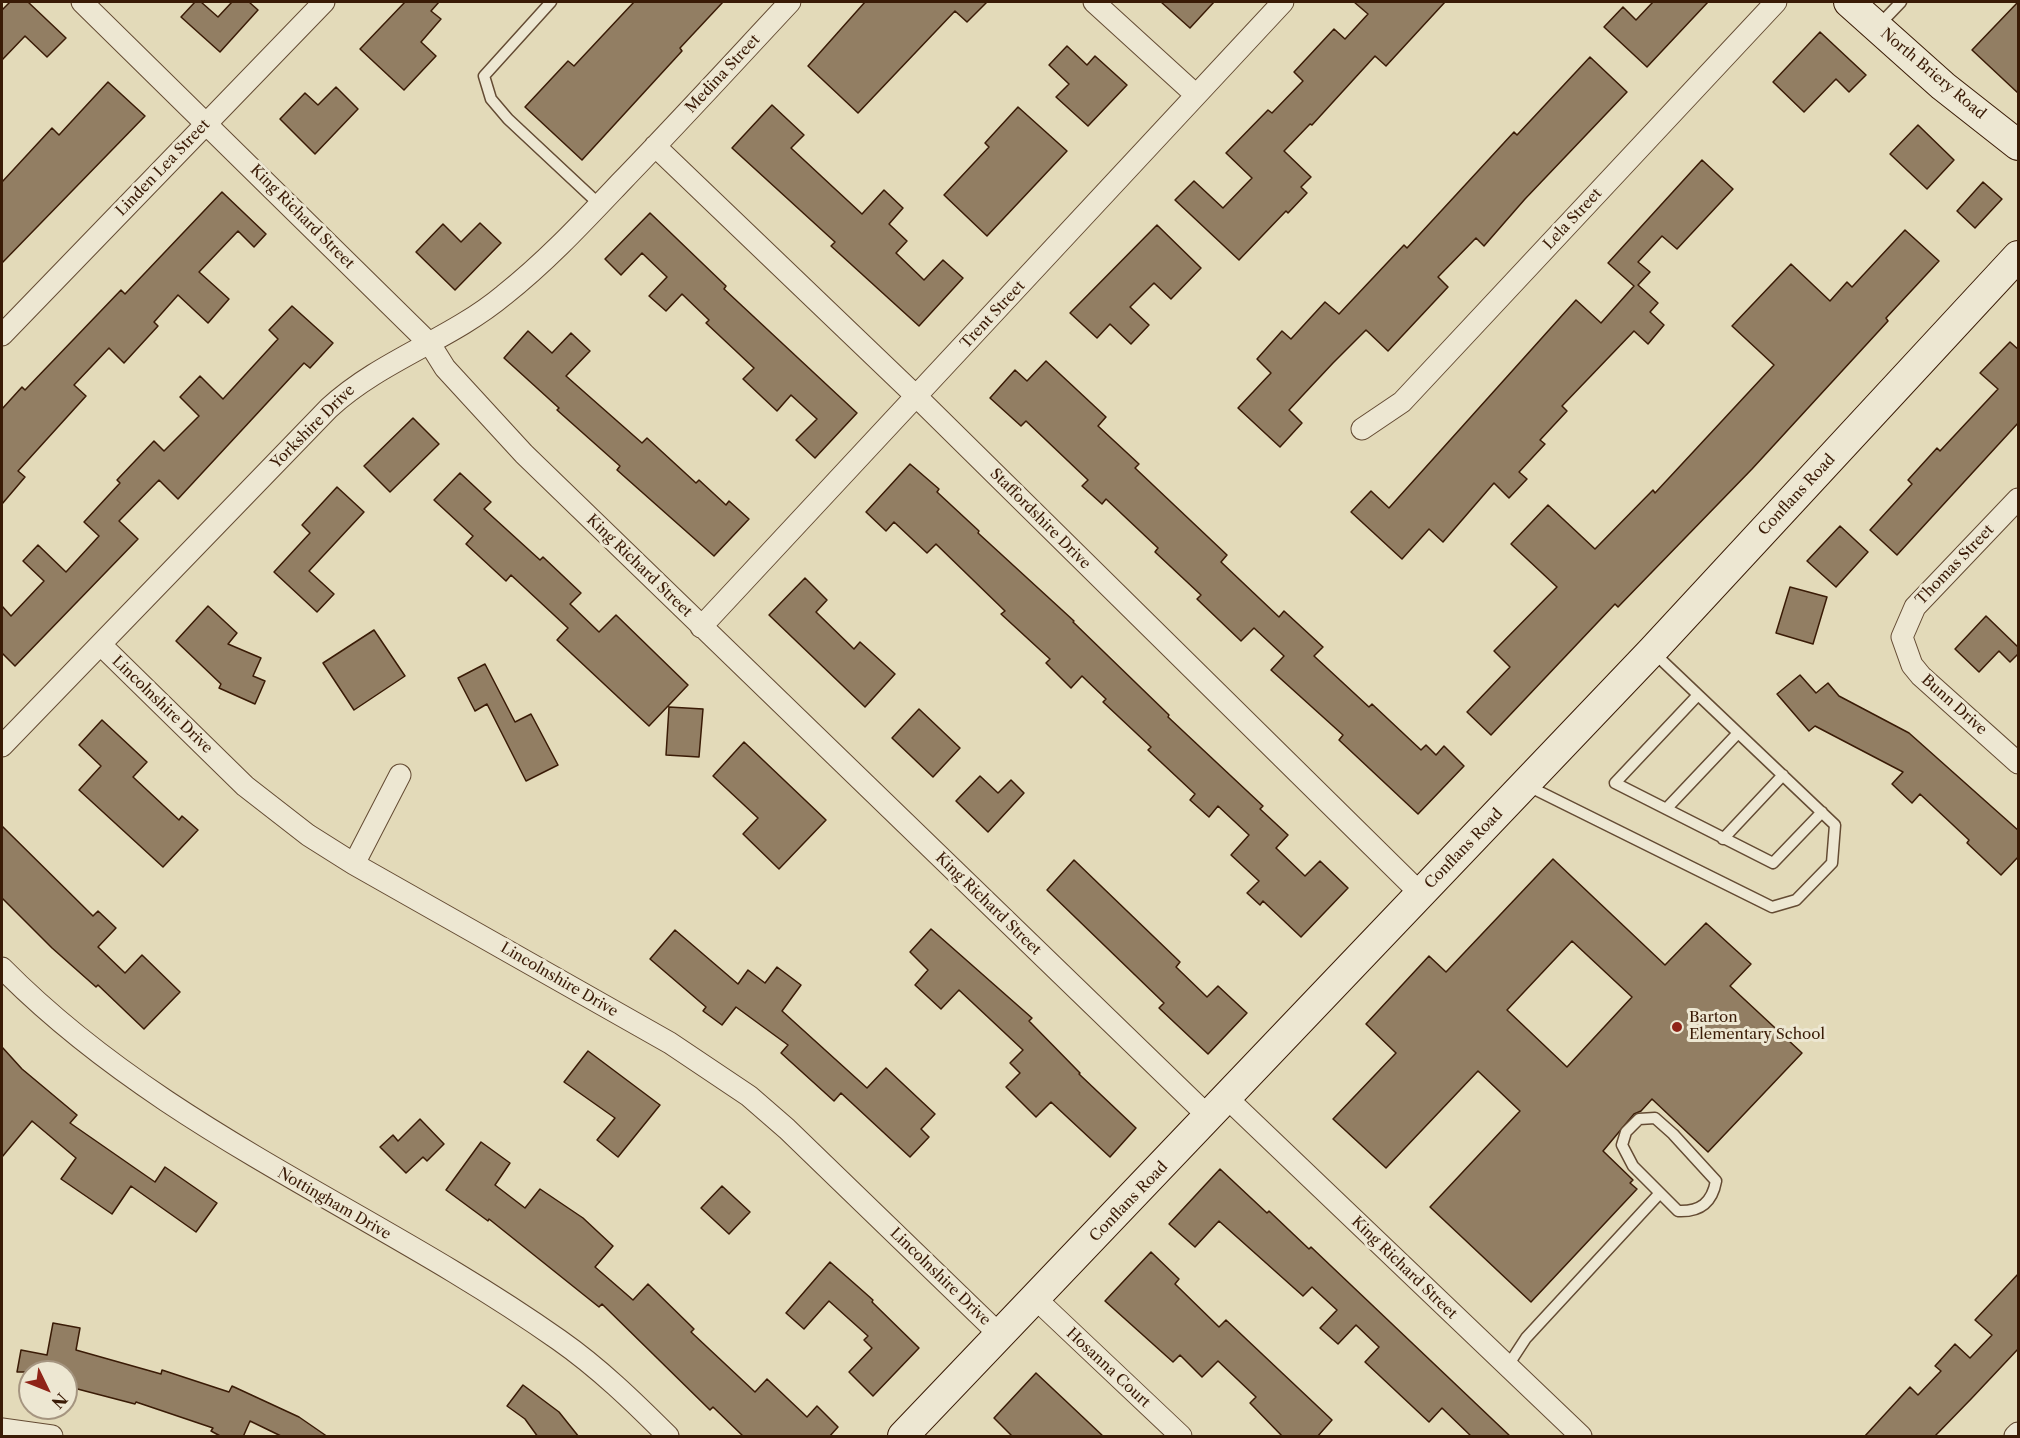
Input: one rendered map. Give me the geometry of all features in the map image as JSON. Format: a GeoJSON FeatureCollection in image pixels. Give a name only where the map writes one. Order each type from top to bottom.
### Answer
{"type":"FeatureCollection","features":[{"type":"Feature","properties":{"kind":"main road","name":"North Briery Road"},"geometry":{"type":"LineString","coordinates":[[1849,2],[1943,86],[2019,146]]}},
{"type":"Feature","properties":{"kind":"main road","name":"Conflans Road"},"geometry":{"type":"LineString","coordinates":[[903,1437],[1219,1108],[1652,651],[2019,256]]}},
{"type":"Feature","properties":{"kind":"street","name":"King Richard Street"},"geometry":{"type":"LineString","coordinates":[[82,2],[430,344],[446,368],[524,454],[701,627],[1219,1108],[1581,1437]]}},
{"type":"Feature","properties":{"kind":"street","name":"Linden Lea Street"},"geometry":{"type":"LineString","coordinates":[[2,335],[324,2]]}},
{"type":"Feature","properties":{"kind":"street","name":"Medina Street"},"geometry":{"type":"LineString","coordinates":[[656,146],[790,2]]}},
{"type":"Feature","properties":{"kind":"street"},"geometry":{"type":"LineString","coordinates":[[1094,2],[1196,95]]}},
{"type":"Feature","properties":{"kind":"street","name":"Trent Street"},"geometry":{"type":"LineString","coordinates":[[701,627],[917,398],[1283,2]]}},
{"type":"Feature","properties":{"kind":"street","name":"Lela Street"},"geometry":{"type":"LineString","coordinates":[[1362,429],[1402,402],[1776,2]]}},
{"type":"Feature","properties":{"kind":"street","name":"Yorkshire Drive"},"geometry":{"type":"LineString","coordinates":[[2,746],[351,388],[430,344],[502,297],[538,266],[656,146]]}},
{"type":"Feature","properties":{"kind":"street","name":"Staffordshire Drive"},"geometry":{"type":"LineString","coordinates":[[656,146],[917,398],[1422,894]]}},
{"type":"Feature","properties":{"kind":"street","name":"Thomas Street"},"geometry":{"type":"LineString","coordinates":[[1902,637],[1908,618],[1916,607],[2019,499]]}},
{"type":"Feature","properties":{"kind":"street","name":"Bunn Drive"},"geometry":{"type":"LineString","coordinates":[[1902,637],[1912,665],[1921,676],[2019,763]]}},
{"type":"Feature","properties":{"kind":"street","name":"Lincolnshire Drive"},"geometry":{"type":"LineString","coordinates":[[101,645],[245,786],[308,835],[354,864],[670,1043],[749,1096],[795,1137],[1001,1336]]}},
{"type":"Feature","properties":{"kind":"street"},"geometry":{"type":"LineString","coordinates":[[354,864],[400,775]]}},
{"type":"Feature","properties":{"kind":"street","name":"Nottingham Drive"},"geometry":{"type":"LineString","coordinates":[[2,968],[87,1044],[135,1082],[239,1149],[445,1266],[560,1340],[611,1381],[668,1437]]}},
{"type":"Feature","properties":{"kind":"street","name":"Hosanna Court"},"geometry":{"type":"LineString","coordinates":[[1036,1299],[1181,1437]]}},
{"type":"Feature","properties":{"kind":"street"},"geometry":{"type":"LineString","coordinates":[[2,1429],[52,1437]]}},
{"type":"Feature","properties":{"kind":"street"},"geometry":{"type":"LineString","coordinates":[[2015,1437],[2019,1433]]}},
{"type":"Feature","properties":{"kind":"lane"},"geometry":{"type":"LineString","coordinates":[[551,2],[484,76],[490,99],[508,119],[600,205]]}},
{"type":"Feature","properties":{"kind":"lane"},"geometry":{"type":"LineString","coordinates":[[1878,27],[1901,2]]}},
{"type":"Feature","properties":{"kind":"lane"},"geometry":{"type":"LineString","coordinates":[[1526,784],[1772,908],[1796,900],[1832,863],[1835,825],[1652,651]]}},
{"type":"Feature","properties":{"kind":"lane"},"geometry":{"type":"LineString","coordinates":[[1698,695],[1615,783],[1773,863],[1822,812]]}},
{"type":"Feature","properties":{"kind":"lane"},"geometry":{"type":"LineString","coordinates":[[1667,808],[1738,733]]}},
{"type":"Feature","properties":{"kind":"lane"},"geometry":{"type":"LineString","coordinates":[[1723,839],[1783,776]]}},
{"type":"Feature","properties":{"kind":"lane"},"geometry":{"type":"LineString","coordinates":[[1655,1118],[1673,1134],[1716,1181],[1713,1195],[1706,1204],[1692,1211],[1678,1211],[1660,1193],[1633,1166],[1622,1145],[1626,1132],[1639,1119],[1655,1118]]}},
{"type":"Feature","properties":{"kind":"lane"},"geometry":{"type":"LineString","coordinates":[[1506,1367],[1526,1338],[1660,1193]]}},
{"type":"Feature","properties":{"kind":"building"},"geometry":{"type":"Polygon","coordinates":[[[10,2],[28,2],[66,38],[47,57],[25,36],[2,60],[2,10],[10,2]]]}},
{"type":"Feature","properties":{"kind":"building"},"geometry":{"type":"Polygon","coordinates":[[[195,2],[201,2],[218,17],[232,2],[249,2],[258,10],[220,52],[181,17],[195,2]]]}},
{"type":"Feature","properties":{"kind":"building"},"geometry":{"type":"Polygon","coordinates":[[[405,2],[439,2],[431,11],[441,19],[421,42],[436,56],[404,90],[360,49],[405,2]]]}},
{"type":"Feature","properties":{"kind":"building"},"geometry":{"type":"Polygon","coordinates":[[[634,2],[723,2],[680,48],[682,51],[582,160],[525,107],[568,61],[574,66],[634,2]]]}},
{"type":"Feature","properties":{"kind":"building"},"geometry":{"type":"Polygon","coordinates":[[[865,2],[987,2],[967,22],[955,11],[858,113],[808,66],[865,2]]]}},
{"type":"Feature","properties":{"kind":"building"},"geometry":{"type":"Polygon","coordinates":[[[1161,2],[1214,2],[1190,28],[1161,2]]]}},
{"type":"Feature","properties":{"kind":"building"},"geometry":{"type":"Polygon","coordinates":[[[1354,2],[1445,2],[1386,66],[1375,56],[1312,125],[1310,124],[1284,151],[1311,177],[1301,187],[1307,193],[1288,213],[1286,211],[1239,260],[1175,200],[1194,181],[1223,208],[1252,178],[1226,153],[1268,110],[1272,113],[1303,81],[1294,72],[1334,29],[1345,39],[1368,14],[1354,2]]]}},
{"type":"Feature","properties":{"kind":"building"},"geometry":{"type":"Polygon","coordinates":[[[1653,2],[1708,2],[1647,67],[1604,27],[1623,7],[1636,20],[1653,2]]]}},
{"type":"Feature","properties":{"kind":"building"},"geometry":{"type":"Polygon","coordinates":[[[2019,2],[2019,94],[1972,50],[2019,2]]]}},
{"type":"Feature","properties":{"kind":"building"},"geometry":{"type":"Polygon","coordinates":[[[1820,32],[1866,75],[1849,92],[1836,79],[1804,112],[1773,82],[1820,32]]]}},
{"type":"Feature","properties":{"kind":"building"},"geometry":{"type":"Polygon","coordinates":[[[1067,46],[1087,65],[1095,56],[1127,85],[1088,126],[1056,97],[1069,84],[1049,65],[1067,46]]]}},
{"type":"Feature","properties":{"kind":"building"},"geometry":{"type":"Polygon","coordinates":[[[1590,57],[1627,92],[1525,199],[1484,246],[1476,238],[1438,277],[1448,287],[1388,351],[1366,330],[1333,363],[1289,410],[1302,423],[1280,447],[1238,408],[1271,373],[1257,359],[1282,331],[1291,339],[1325,302],[1339,314],[1404,245],[1407,248],[1514,132],[1517,135],[1590,57]]]}},
{"type":"Feature","properties":{"kind":"building"},"geometry":{"type":"Polygon","coordinates":[[[108,82],[145,116],[2,263],[2,182],[52,128],[59,135],[108,82]]]}},
{"type":"Feature","properties":{"kind":"building"},"geometry":{"type":"Polygon","coordinates":[[[336,87],[358,109],[315,154],[280,119],[305,93],[318,105],[336,87]]]}},
{"type":"Feature","properties":{"kind":"building"},"geometry":{"type":"Polygon","coordinates":[[[772,105],[804,135],[791,148],[862,214],[884,190],[903,208],[889,224],[907,241],[896,253],[924,280],[943,260],[963,278],[919,326],[831,246],[835,242],[732,148],[772,105]]]}},
{"type":"Feature","properties":{"kind":"building"},"geometry":{"type":"Polygon","coordinates":[[[1018,107],[1067,151],[987,236],[944,195],[989,147],[985,143],[1018,107]]]}},
{"type":"Feature","properties":{"kind":"building"},"geometry":{"type":"Polygon","coordinates":[[[1918,125],[1954,160],[1927,189],[1890,154],[1918,125]]]}},
{"type":"Feature","properties":{"kind":"building"},"geometry":{"type":"Polygon","coordinates":[[[1702,160],[1733,189],[1677,249],[1662,236],[1638,262],[1650,272],[1638,285],[1658,303],[1650,312],[1664,325],[1648,344],[1634,331],[1562,406],[1567,411],[1540,440],[1545,444],[1519,472],[1527,479],[1509,498],[1494,483],[1443,542],[1429,529],[1402,559],[1351,512],[1371,491],[1389,508],[1576,300],[1601,323],[1634,286],[1608,263],[1702,160]]]}},
{"type":"Feature","properties":{"kind":"building"},"geometry":{"type":"Polygon","coordinates":[[[1983,182],[2002,199],[1975,228],[1957,211],[1983,182]]]}},
{"type":"Feature","properties":{"kind":"building"},"geometry":{"type":"Polygon","coordinates":[[[222,192],[266,234],[254,247],[238,231],[199,272],[229,299],[208,323],[178,295],[154,322],[158,326],[124,363],[109,348],[74,385],[86,396],[18,471],[25,477],[2,504],[2,409],[22,387],[25,390],[121,290],[125,294],[222,192]]]}},
{"type":"Feature","properties":{"kind":"building"},"geometry":{"type":"Polygon","coordinates":[[[650,213],[726,286],[724,289],[857,413],[815,458],[796,440],[817,419],[791,395],[777,411],[743,379],[754,368],[706,323],[709,320],[682,294],[666,311],[649,296],[667,277],[642,253],[621,275],[605,259],[650,213]]]}},
{"type":"Feature","properties":{"kind":"building"},"geometry":{"type":"Polygon","coordinates":[[[480,223],[501,243],[455,290],[416,252],[443,224],[461,242],[480,223]]]}},
{"type":"Feature","properties":{"kind":"building"},"geometry":{"type":"Polygon","coordinates":[[[1157,225],[1201,268],[1171,299],[1154,283],[1130,307],[1149,325],[1131,344],[1110,324],[1097,338],[1070,313],[1157,225]]]}},
{"type":"Feature","properties":{"kind":"building"},"geometry":{"type":"Polygon","coordinates":[[[1905,230],[1939,261],[1886,318],[1888,321],[1752,469],[1618,607],[1615,604],[1491,735],[1467,712],[1510,667],[1494,651],[1557,587],[1511,544],[1548,505],[1595,549],[1653,490],[1655,493],[1774,365],[1732,326],[1791,264],[1830,301],[1847,282],[1852,287],[1905,230]]]}},
{"type":"Feature","properties":{"kind":"building"},"geometry":{"type":"Polygon","coordinates":[[[292,306],[333,343],[310,368],[304,363],[178,499],[159,480],[119,521],[138,539],[15,666],[2,653],[2,606],[11,616],[44,581],[23,561],[38,545],[66,572],[99,536],[84,522],[120,483],[117,480],[154,441],[164,451],[199,416],[180,397],[200,376],[223,399],[278,339],[269,330],[292,306]]]}},
{"type":"Feature","properties":{"kind":"building"},"geometry":{"type":"Polygon","coordinates":[[[528,331],[552,353],[571,333],[590,351],[566,376],[642,443],[647,438],[696,483],[699,480],[726,505],[729,501],[749,519],[714,556],[617,470],[620,466],[557,410],[559,408],[504,358],[528,331]]]}},
{"type":"Feature","properties":{"kind":"building"},"geometry":{"type":"Polygon","coordinates":[[[2010,342],[2019,350],[2019,422],[1897,555],[1870,530],[1912,484],[1908,480],[1937,448],[1940,451],[1998,389],[1980,373],[2010,342]]]}},
{"type":"Feature","properties":{"kind":"building"},"geometry":{"type":"Polygon","coordinates":[[[1046,361],[1106,417],[1098,426],[1139,464],[1135,468],[1227,555],[1221,562],[1279,617],[1284,611],[1323,647],[1314,656],[1369,707],[1372,704],[1421,750],[1426,745],[1436,755],[1444,746],[1464,766],[1418,814],[1339,740],[1343,735],[1271,670],[1284,656],[1254,628],[1241,641],[1197,599],[1201,595],[1155,552],[1158,548],[1106,499],[1102,504],[1082,486],[1088,480],[1026,421],[1021,426],[990,398],[1015,370],[1027,381],[1046,361]]]}},
{"type":"Feature","properties":{"kind":"building"},"geometry":{"type":"Polygon","coordinates":[[[413,418],[439,444],[390,492],[364,466],[413,418]]]}},
{"type":"Feature","properties":{"kind":"building"},"geometry":{"type":"Polygon","coordinates":[[[910,464],[939,489],[937,492],[979,531],[978,533],[1074,621],[1169,715],[1168,717],[1263,806],[1260,809],[1288,835],[1276,848],[1305,876],[1320,861],[1348,888],[1301,937],[1263,901],[1260,905],[1247,893],[1259,881],[1231,855],[1249,835],[1218,806],[1209,817],[1190,800],[1195,794],[1148,750],[1151,747],[1103,702],[1106,699],[1082,676],[1071,688],[1046,663],[1050,659],[1001,614],[1005,611],[936,544],[927,553],[894,522],[886,531],[866,512],[910,464]]]}},
{"type":"Feature","properties":{"kind":"building"},"geometry":{"type":"Polygon","coordinates":[[[460,473],[491,502],[484,509],[540,560],[543,557],[581,593],[570,604],[599,632],[616,615],[688,685],[649,726],[557,640],[568,628],[511,575],[506,581],[466,544],[473,536],[434,500],[460,473]]]}},
{"type":"Feature","properties":{"kind":"building"},"geometry":{"type":"Polygon","coordinates":[[[337,487],[364,512],[309,571],[334,594],[317,612],[274,572],[310,533],[302,525],[337,487]]]}},
{"type":"Feature","properties":{"kind":"building"},"geometry":{"type":"Polygon","coordinates":[[[1840,526],[1868,552],[1836,587],[1807,561],[1840,526]]]}},
{"type":"Feature","properties":{"kind":"building"},"geometry":{"type":"Polygon","coordinates":[[[805,578],[827,600],[816,612],[854,649],[860,642],[895,674],[865,707],[769,615],[805,578]]]}},
{"type":"Feature","properties":{"kind":"building"},"geometry":{"type":"Polygon","coordinates":[[[1790,587],[1827,597],[1813,644],[1776,633],[1790,587]]]}},
{"type":"Feature","properties":{"kind":"building"},"geometry":{"type":"Polygon","coordinates":[[[208,606],[237,633],[228,644],[261,658],[253,676],[265,681],[255,704],[219,688],[221,684],[176,641],[208,606]]]}},
{"type":"Feature","properties":{"kind":"building"},"geometry":{"type":"Polygon","coordinates":[[[1986,616],[2019,648],[2019,653],[2010,662],[1999,651],[1979,672],[1955,649],[1986,616]]]}},
{"type":"Feature","properties":{"kind":"building"},"geometry":{"type":"Polygon","coordinates":[[[374,630],[405,676],[354,710],[323,663],[374,630]]]}},
{"type":"Feature","properties":{"kind":"building"},"geometry":{"type":"Polygon","coordinates":[[[485,664],[515,722],[531,714],[558,765],[526,781],[487,704],[475,711],[458,678],[485,664]]]}},
{"type":"Feature","properties":{"kind":"building"},"geometry":{"type":"Polygon","coordinates":[[[1800,675],[1816,693],[1828,683],[1839,696],[1909,733],[2019,831],[2019,856],[2001,875],[1967,843],[1969,840],[1920,794],[1912,803],[1892,784],[1903,772],[1815,726],[1809,731],[1777,694],[1800,675]]]}},
{"type":"Feature","properties":{"kind":"building"},"geometry":{"type":"Polygon","coordinates":[[[669,707],[703,709],[699,757],[666,755],[669,707]]]}},
{"type":"Feature","properties":{"kind":"building"},"geometry":{"type":"Polygon","coordinates":[[[919,709],[960,748],[933,777],[892,738],[919,709]]]}},
{"type":"Feature","properties":{"kind":"building"},"geometry":{"type":"Polygon","coordinates":[[[102,720],[147,762],[133,777],[179,820],[182,816],[198,830],[163,867],[79,790],[101,766],[79,745],[102,720]]]}},
{"type":"Feature","properties":{"kind":"building"},"geometry":{"type":"Polygon","coordinates":[[[744,742],[826,820],[779,869],[743,834],[758,818],[713,776],[744,742]]]}},
{"type":"Feature","properties":{"kind":"building"},"geometry":{"type":"Polygon","coordinates":[[[980,776],[998,793],[1011,780],[1024,793],[988,832],[956,801],[980,776]]]}},
{"type":"Feature","properties":{"kind":"building"},"geometry":{"type":"Polygon","coordinates":[[[2,826],[93,916],[98,911],[116,928],[98,947],[125,973],[142,955],[180,992],[144,1029],[98,985],[96,987],[52,948],[2,898],[2,826]]]}},
{"type":"Feature","properties":{"kind":"building"},"geometry":{"type":"Polygon","coordinates":[[[1553,859],[1665,965],[1706,923],[1751,964],[1730,986],[1802,1053],[1708,1152],[1652,1099],[1641,1111],[1634,1114],[1603,1151],[1633,1180],[1630,1183],[1637,1189],[1531,1302],[1430,1207],[1520,1111],[1478,1071],[1386,1168],[1333,1119],[1396,1053],[1366,1024],[1429,956],[1446,972],[1553,859]],[[1572,941],[1507,1010],[1567,1067],[1632,997],[1572,941]]]}},
{"type":"Feature","properties":{"kind":"building"},"geometry":{"type":"Polygon","coordinates":[[[1074,860],[1180,962],[1176,967],[1207,997],[1218,986],[1247,1013],[1208,1054],[1159,1008],[1164,1003],[1047,890],[1074,860]]]}},
{"type":"Feature","properties":{"kind":"building"},"geometry":{"type":"Polygon","coordinates":[[[931,929],[1032,1018],[1029,1021],[1079,1074],[1136,1128],[1110,1157],[1051,1102],[1036,1117],[1006,1087],[1020,1073],[1010,1063],[1023,1050],[959,990],[941,1009],[915,985],[928,970],[910,952],[931,929]]]}},
{"type":"Feature","properties":{"kind":"building"},"geometry":{"type":"Polygon","coordinates":[[[675,930],[738,984],[748,970],[765,983],[777,967],[801,985],[782,1011],[867,1088],[886,1068],[935,1114],[921,1129],[929,1137],[910,1157],[841,1093],[834,1101],[781,1053],[788,1045],[736,1007],[722,1025],[703,1011],[706,1007],[650,959],[675,930]]]}},
{"type":"Feature","properties":{"kind":"building"},"geometry":{"type":"Polygon","coordinates":[[[2,1047],[22,1069],[77,1115],[70,1123],[155,1182],[165,1167],[217,1203],[196,1232],[131,1186],[112,1214],[61,1179],[76,1158],[32,1121],[2,1157],[2,1047]]]}},
{"type":"Feature","properties":{"kind":"building"},"geometry":{"type":"Polygon","coordinates":[[[588,1051],[660,1105],[618,1157],[597,1140],[615,1118],[564,1082],[588,1051]]]}},
{"type":"Feature","properties":{"kind":"building"},"geometry":{"type":"Polygon","coordinates":[[[420,1119],[444,1144],[427,1161],[423,1157],[406,1173],[380,1147],[393,1135],[398,1141],[420,1119]]]}},
{"type":"Feature","properties":{"kind":"building"},"geometry":{"type":"Polygon","coordinates":[[[481,1142],[510,1163],[495,1185],[525,1208],[540,1189],[583,1218],[613,1246],[595,1267],[633,1300],[648,1284],[694,1329],[691,1332],[755,1392],[767,1379],[807,1417],[817,1406],[838,1427],[829,1437],[744,1437],[713,1407],[710,1410],[602,1304],[599,1307],[489,1219],[488,1221],[446,1190],[481,1142]]]}},
{"type":"Feature","properties":{"kind":"building"},"geometry":{"type":"Polygon","coordinates":[[[1220,1169],[1309,1249],[1311,1247],[1511,1437],[1472,1437],[1442,1408],[1429,1422],[1365,1362],[1379,1347],[1356,1325],[1338,1344],[1320,1328],[1337,1310],[1312,1287],[1303,1296],[1219,1221],[1195,1247],[1169,1224],[1220,1169]]]}},
{"type":"Feature","properties":{"kind":"building"},"geometry":{"type":"Polygon","coordinates":[[[722,1186],[750,1212],[729,1234],[701,1208],[722,1186]]]}},
{"type":"Feature","properties":{"kind":"building"},"geometry":{"type":"Polygon","coordinates":[[[1151,1252],[1179,1279],[1175,1284],[1219,1327],[1226,1320],[1332,1420],[1317,1437],[1283,1437],[1250,1403],[1256,1397],[1218,1361],[1202,1377],[1180,1355],[1173,1362],[1105,1301],[1151,1252]]]}},
{"type":"Feature","properties":{"kind":"building"},"geometry":{"type":"Polygon","coordinates":[[[830,1262],[873,1300],[872,1302],[919,1348],[873,1396],[849,1372],[872,1348],[864,1340],[868,1336],[829,1301],[804,1329],[786,1313],[830,1262]]]}},
{"type":"Feature","properties":{"kind":"building"},"geometry":{"type":"Polygon","coordinates":[[[2019,1273],[2019,1348],[1971,1399],[1934,1437],[1864,1437],[1910,1387],[1918,1395],[1941,1371],[1935,1366],[1955,1344],[1970,1358],[1992,1335],[1975,1320],[2019,1273]]]}},
{"type":"Feature","properties":{"kind":"building"},"geometry":{"type":"Polygon","coordinates":[[[53,1323],[80,1328],[76,1350],[161,1374],[162,1370],[229,1392],[232,1386],[299,1417],[328,1437],[283,1437],[250,1421],[243,1437],[222,1437],[211,1431],[213,1428],[136,1402],[135,1404],[78,1389],[78,1360],[19,1360],[21,1350],[47,1355],[53,1323]]]}},
{"type":"Feature","properties":{"kind":"building"},"geometry":{"type":"Polygon","coordinates":[[[1036,1373],[1104,1437],[1013,1437],[994,1418],[1036,1373]]]}},
{"type":"Feature","properties":{"kind":"building"},"geometry":{"type":"Polygon","coordinates":[[[523,1385],[559,1412],[579,1437],[538,1437],[525,1419],[507,1406],[523,1385]]]}},
{"type":"Feature","properties":{"kind":"place","name":"Barton Elementary School"},"geometry":{"type":"Point","coordinates":[1677,1027]}}]}
